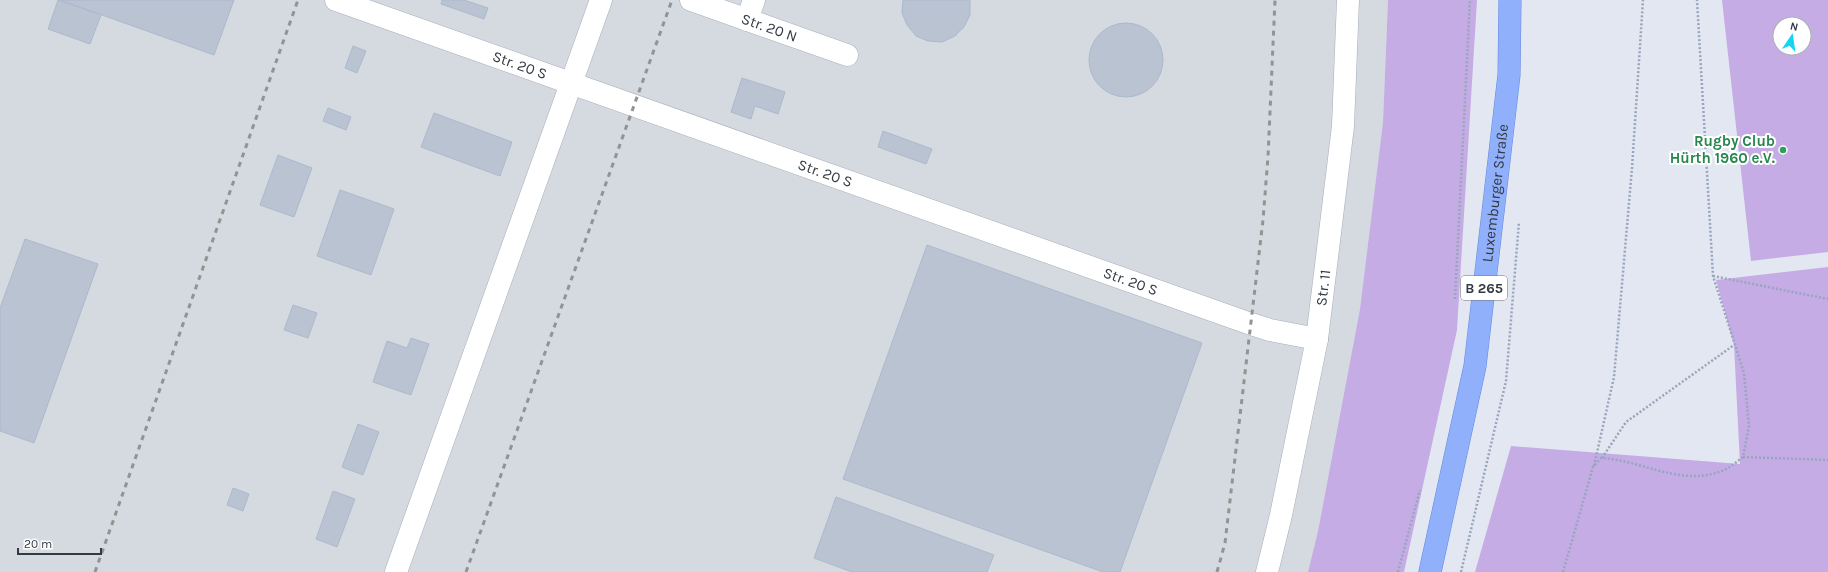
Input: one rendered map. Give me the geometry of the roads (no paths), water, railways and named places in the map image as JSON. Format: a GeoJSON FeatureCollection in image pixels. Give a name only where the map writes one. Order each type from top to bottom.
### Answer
{"type":"FeatureCollection","features":[{"type":"Feature","properties":{"kind":"main road","name":"Luxemburger Straße"},"geometry":{"type":"LineString","coordinates":[[1430,572],[1475,366],[1509,75],[1510,0]]}},
{"type":"Feature","properties":{"kind":"lane","name":"Str. 20 S"},"geometry":{"type":"LineString","coordinates":[[336,0],[1257,326],[1317,339]]}},
{"type":"Feature","properties":{"kind":"lane"},"geometry":{"type":"LineString","coordinates":[[396,572],[601,0]]}},
{"type":"Feature","properties":{"kind":"lane","name":"Str. 20 N"},"geometry":{"type":"LineString","coordinates":[[691,0],[750,10],[847,55]]}},
{"type":"Feature","properties":{"kind":"lane","name":"Str. 11"},"geometry":{"type":"LineString","coordinates":[[1267,572],[1281,515],[1317,339],[1343,126],[1348,0]]}},
{"type":"Feature","properties":{"kind":"railway"},"geometry":{"type":"LineString","coordinates":[[95,572],[298,0]]}},
{"type":"Feature","properties":{"kind":"railway"},"geometry":{"type":"LineString","coordinates":[[466,572],[672,0]]}},
{"type":"Feature","properties":{"kind":"railway"},"geometry":{"type":"LineString","coordinates":[[1217,572],[1225,543],[1263,220],[1268,157],[1275,0]]}},
{"type":"Feature","properties":{"kind":"place","name":"Rugby Club Hürth 1960 e.V."},"geometry":{"type":"Point","coordinates":[1783,150]}}]}
